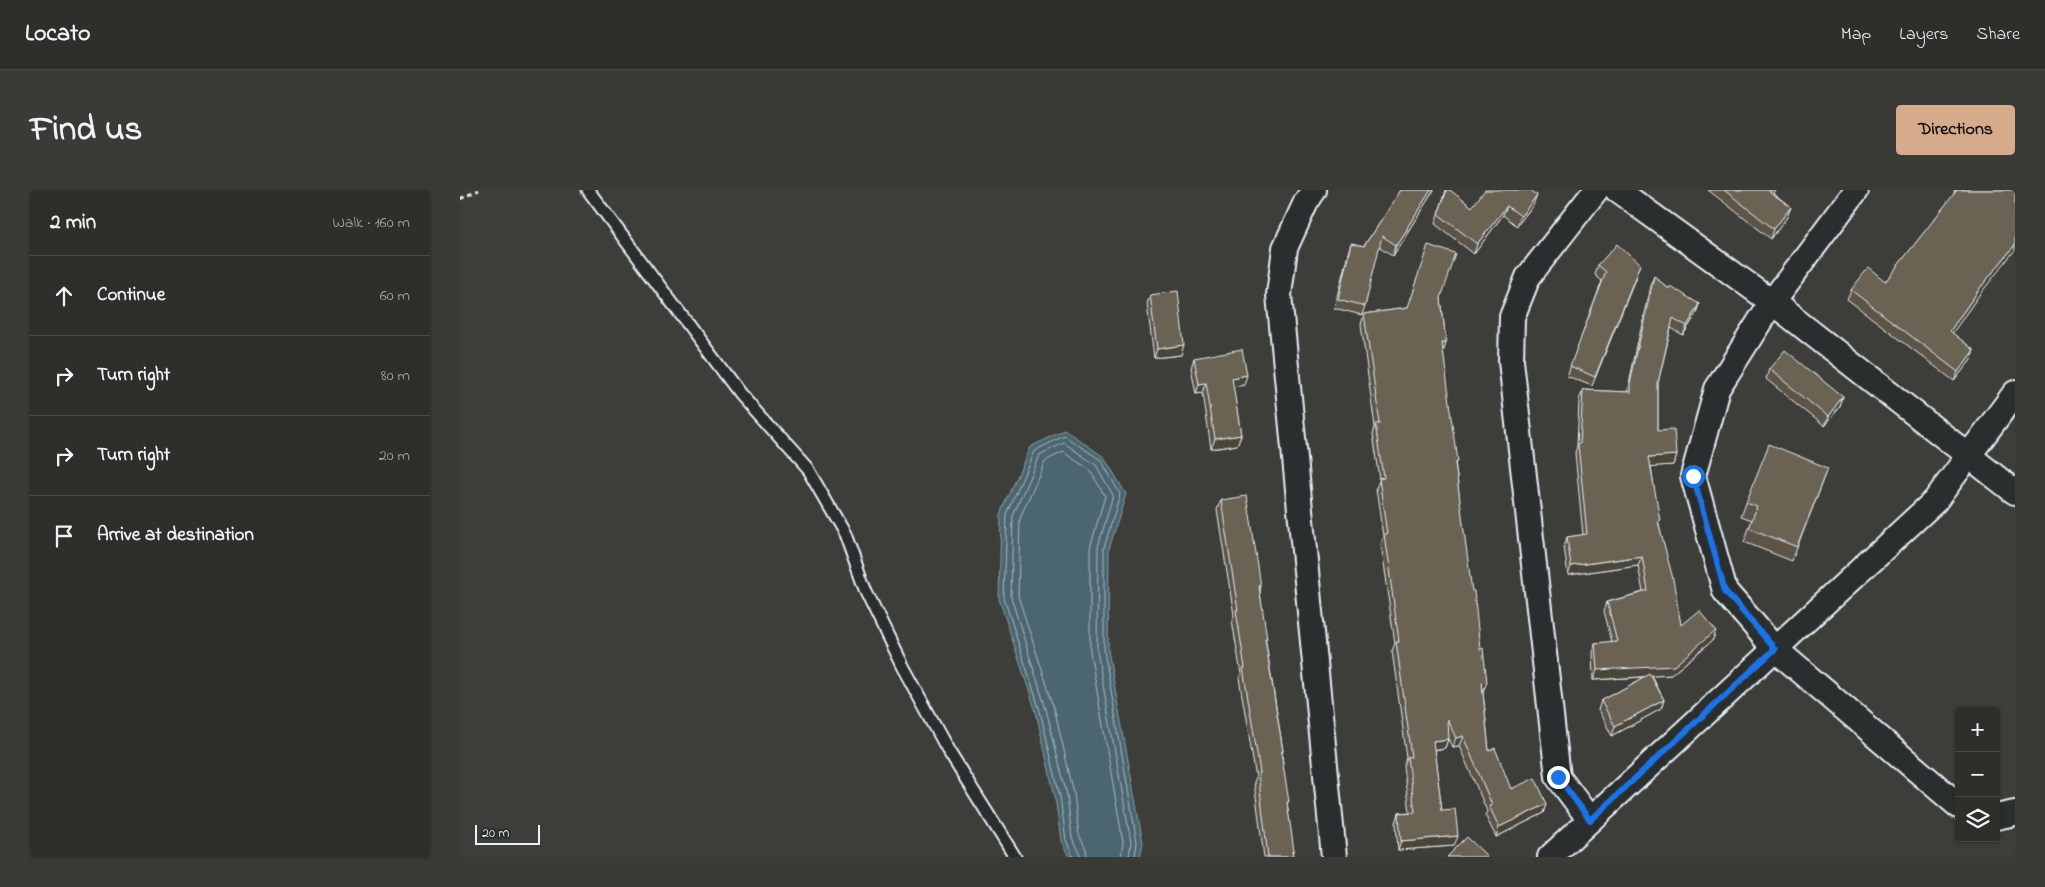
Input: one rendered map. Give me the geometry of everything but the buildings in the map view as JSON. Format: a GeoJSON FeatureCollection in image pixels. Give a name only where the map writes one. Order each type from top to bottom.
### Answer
{"type":"FeatureCollection","features":[{"type":"Feature","properties":{"kind":"street"},"geometry":{"type":"LineString","coordinates":[[1314,190],[1306,202],[1285,248],[1279,295],[1334,857]]}},
{"type":"Feature","properties":{"kind":"street"},"geometry":{"type":"LineString","coordinates":[[1590,820],[1558,777],[1510,361],[1512,317],[1528,277],[1596,190]]}},
{"type":"Feature","properties":{"kind":"street"},"geometry":{"type":"LineString","coordinates":[[1617,190],[1772,302],[2015,492]]}},
{"type":"Feature","properties":{"kind":"street"},"geometry":{"type":"LineString","coordinates":[[1856,190],[1772,302],[1717,389],[1693,476],[1725,591],[1775,649],[1955,803]]}},
{"type":"Feature","properties":{"kind":"street"},"geometry":{"type":"LineString","coordinates":[[1550,857],[1935,501],[2015,393]]}},
{"type":"Feature","properties":{"kind":"street"},"geometry":{"type":"LineString","coordinates":[[2000,816],[2015,814]]}},
{"type":"Feature","properties":{"kind":"lane"},"geometry":{"type":"LineString","coordinates":[[588,190],[740,394],[808,470],[845,534],[866,592],[948,752],[1015,857]]}},
{"type":"Feature","properties":{"kind":"path"},"geometry":{"type":"LineString","coordinates":[[460,199],[479,190]]}},
{"type":"Feature","properties":{"kind":"water"},"geometry":{"type":"Polygon","coordinates":[[[1065,430],[1104,457],[1126,494],[1109,549],[1108,650],[1143,843],[1140,857],[1069,857],[1061,841],[1055,797],[1036,712],[999,599],[1001,514],[1030,447],[1065,430]]]}},
{"type":"Feature","properties":{"kind":"route"},"geometry":{"type":"LineString","coordinates":[[1558,777],[1590,820],[1775,649],[1725,591],[1693,476]]}}]}
